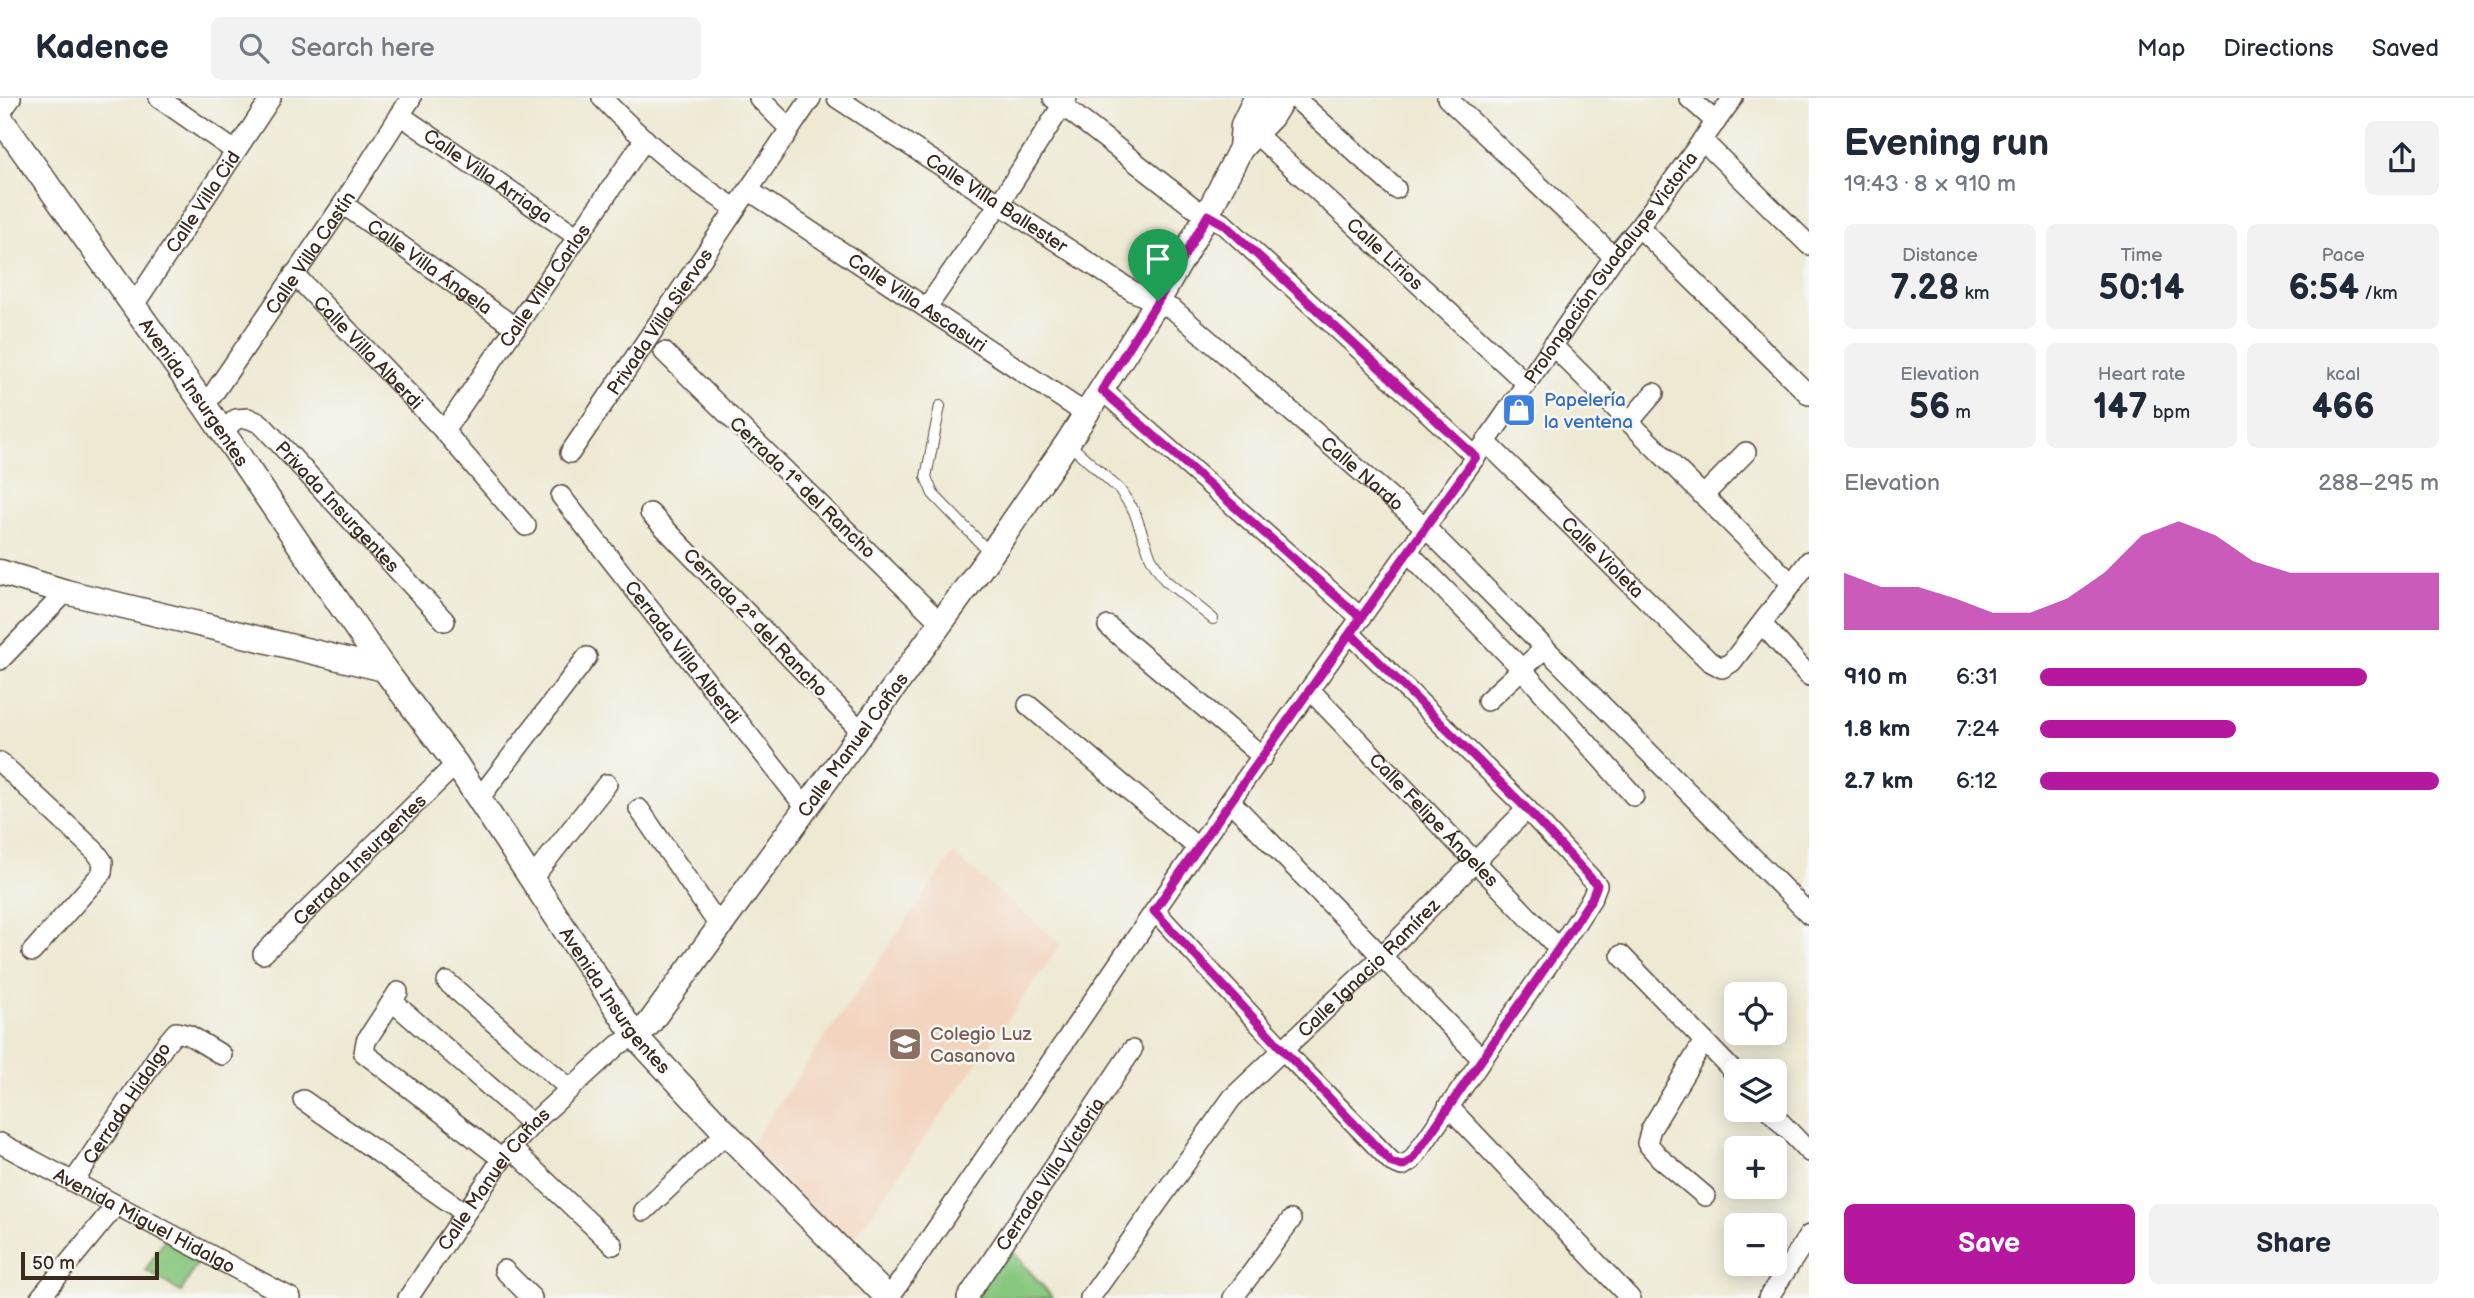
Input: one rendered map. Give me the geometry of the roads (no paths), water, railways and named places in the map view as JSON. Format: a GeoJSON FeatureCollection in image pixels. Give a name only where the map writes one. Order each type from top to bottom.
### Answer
{"type":"FeatureCollection","features":[{"type":"Feature","properties":{"kind":"street"},"geometry":{"type":"LineString","coordinates":[[0,116],[11,98]]}},
{"type":"Feature","properties":{"kind":"street"},"geometry":{"type":"LineString","coordinates":[[159,98],[235,151]]}},
{"type":"Feature","properties":{"kind":"street","name":"Calle Villa Cid"},"geometry":{"type":"LineString","coordinates":[[134,304],[271,98]]}},
{"type":"Feature","properties":{"kind":"street","name":"Calle Villa Castín"},"geometry":{"type":"LineString","coordinates":[[205,406],[343,204],[411,98]]}},
{"type":"Feature","properties":{"kind":"street"},"geometry":{"type":"LineString","coordinates":[[759,98],[789,128]]}},
{"type":"Feature","properties":{"kind":"street","name":"Privada Villa Siervos"},"geometry":{"type":"LineString","coordinates":[[570,453],[811,98]]}},
{"type":"Feature","properties":{"kind":"street","name":"Calle Villa Ballester"},"geometry":{"type":"LineString","coordinates":[[837,98],[1135,292],[1158,301]]}},
{"type":"Feature","properties":{"kind":"street","name":"Calle Manuel Cañas"},"geometry":{"type":"LineString","coordinates":[[408,1298],[507,1154],[532,1124],[618,1045],[649,1024],[991,554],[1102,390],[1208,215],[1247,136],[1256,98]]}},
{"type":"Feature","properties":{"kind":"street","name":"Calle Manuel Cañas"},"geometry":{"type":"LineString","coordinates":[[1247,136],[1283,98]]}},
{"type":"Feature","properties":{"kind":"street"},"geometry":{"type":"LineString","coordinates":[[1296,98],[1396,189]]}},
{"type":"Feature","properties":{"kind":"street"},"geometry":{"type":"LineString","coordinates":[[1447,98],[1614,257]]}},
{"type":"Feature","properties":{"kind":"street"},"geometry":{"type":"LineString","coordinates":[[1689,98],[1716,122]]}},
{"type":"Feature","properties":{"kind":"street","name":"Prolongación Guadalupe Victoria"},"geometry":{"type":"LineString","coordinates":[[888,1298],[1230,801],[1311,691],[1614,257],[1639,227],[1732,98]]}},
{"type":"Feature","properties":{"kind":"street"},"geometry":{"type":"LineString","coordinates":[[602,99],[699,185],[736,208]]}},
{"type":"Feature","properties":{"kind":"street"},"geometry":{"type":"LineString","coordinates":[[927,307],[999,204],[1061,100]]}},
{"type":"Feature","properties":{"kind":"street","name":"Calle Violeta"},"geometry":{"type":"LineString","coordinates":[[1061,100],[1193,207],[1224,224],[1481,450],[1709,662],[1722,668],[1732,662],[1762,624]]}},
{"type":"Feature","properties":{"kind":"street","name":"Calle Villa Arriaga"},"geometry":{"type":"LineString","coordinates":[[400,115],[578,237]]}},
{"type":"Feature","properties":{"kind":"street","name":"Avenida Insurgentes"},"geometry":{"type":"LineString","coordinates":[[0,116],[205,406],[384,669],[456,764],[635,1036],[888,1298]]}},
{"type":"Feature","properties":{"kind":"street","name":"Calle Lirios"},"geometry":{"type":"LineString","coordinates":[[1247,136],[1527,384]]}},
{"type":"Feature","properties":{"kind":"street","name":"Calle Villa Carlos"},"geometry":{"type":"LineString","coordinates":[[444,431],[645,139]]}},
{"type":"Feature","properties":{"kind":"street"},"geometry":{"type":"LineString","coordinates":[[1702,140],[1809,245]]}},
{"type":"Feature","properties":{"kind":"street","name":"Calle Villa Ascasuri"},"geometry":{"type":"LineString","coordinates":[[750,191],[1086,414]]}},
{"type":"Feature","properties":{"kind":"street","name":"Calle Villa Ángela"},"geometry":{"type":"LineString","coordinates":[[343,204],[516,328]]}},
{"type":"Feature","properties":{"kind":"street"},"geometry":{"type":"LineString","coordinates":[[1639,227],[1809,395]]}},
{"type":"Feature","properties":{"kind":"street","name":"Calle Villa Alberdi"},"geometry":{"type":"LineString","coordinates":[[294,275],[444,431],[526,526]]}},
{"type":"Feature","properties":{"kind":"street","name":"Calle Nardo"},"geometry":{"type":"LineString","coordinates":[[1158,301],[1174,310],[1426,528],[1809,914]]}},
{"type":"Feature","properties":{"kind":"street"},"geometry":{"type":"LineString","coordinates":[[1553,346],[1792,584]]}},
{"type":"Feature","properties":{"kind":"street","name":"Cerrada 1ª del Rancho"},"geometry":{"type":"LineString","coordinates":[[664,352],[941,623]]}},
{"type":"Feature","properties":{"kind":"street"},"geometry":{"type":"LineString","coordinates":[[1102,390],[1356,626],[1597,885],[1592,898],[1559,948],[1412,1160],[1402,1166],[1392,1163],[1154,911]]}},
{"type":"Feature","properties":{"kind":"street"},"geometry":{"type":"LineString","coordinates":[[1629,422],[1654,393]]}},
{"type":"Feature","properties":{"kind":"street","name":"Privada Insurgentes"},"geometry":{"type":"LineString","coordinates":[[222,432],[236,419],[248,418],[261,424],[445,621]]}},
{"type":"Feature","properties":{"kind":"street"},"geometry":{"type":"LineString","coordinates":[[1703,496],[1746,452]]}},
{"type":"Feature","properties":{"kind":"street","name":"Cerrada Villa Alberdi"},"geometry":{"type":"LineString","coordinates":[[561,496],[806,808]]}},
{"type":"Feature","properties":{"kind":"street","name":"Cerrada 2ª del Rancho"},"geometry":{"type":"LineString","coordinates":[[650,513],[861,731]]}},
{"type":"Feature","properties":{"kind":"street"},"geometry":{"type":"LineString","coordinates":[[1408,552],[1521,668],[1634,796]]}},
{"type":"Feature","properties":{"kind":"street"},"geometry":{"type":"LineString","coordinates":[[1809,561],[1762,624],[1809,676]]}},
{"type":"Feature","properties":{"kind":"street"},"geometry":{"type":"LineString","coordinates":[[0,572],[66,592],[384,669]]}},
{"type":"Feature","properties":{"kind":"street"},"geometry":{"type":"LineString","coordinates":[[0,660],[66,592]]}},
{"type":"Feature","properties":{"kind":"street"},"geometry":{"type":"LineString","coordinates":[[1108,626],[1263,757]]}},
{"type":"Feature","properties":{"kind":"street"},"geometry":{"type":"LineString","coordinates":[[1487,701],[1544,649]]}},
{"type":"Feature","properties":{"kind":"street"},"geometry":{"type":"LineString","coordinates":[[478,800],[587,657]]}},
{"type":"Feature","properties":{"kind":"street","name":"Calle Felipe Ángeles"},"geometry":{"type":"LineString","coordinates":[[1311,691],[1559,948]]}},
{"type":"Feature","properties":{"kind":"street"},"geometry":{"type":"LineString","coordinates":[[1028,705],[1198,848]]}},
{"type":"Feature","properties":{"kind":"street"},"geometry":{"type":"LineString","coordinates":[[0,762],[96,852],[103,862],[102,873],[32,952]]}},
{"type":"Feature","properties":{"kind":"street","name":"Cerrada Insurgentes"},"geometry":{"type":"LineString","coordinates":[[262,954],[456,764]]}},
{"type":"Feature","properties":{"kind":"street"},"geometry":{"type":"LineString","coordinates":[[531,880],[607,784]]}},
{"type":"Feature","properties":{"kind":"street"},"geometry":{"type":"LineString","coordinates":[[1230,801],[1481,1058]]}},
{"type":"Feature","properties":{"kind":"street"},"geometry":{"type":"LineString","coordinates":[[639,809],[720,927]]}},
{"type":"Feature","properties":{"kind":"street","name":"Calle Ignacio Ramírez"},"geometry":{"type":"LineString","coordinates":[[1090,1298],[1232,1098],[1381,957],[1527,809]]}},
{"type":"Feature","properties":{"kind":"street"},"geometry":{"type":"LineString","coordinates":[[1621,955],[1724,1062]]}},
{"type":"Feature","properties":{"kind":"street"},"geometry":{"type":"LineString","coordinates":[[446,982],[569,1088]]}},
{"type":"Feature","properties":{"kind":"street"},"geometry":{"type":"LineString","coordinates":[[532,1124],[395,996],[366,1041],[364,1053],[507,1154],[613,1245]]}},
{"type":"Feature","properties":{"kind":"street","name":"Cerrada Hidalgo"},"geometry":{"type":"LineString","coordinates":[[74,1181],[176,1032],[189,1035],[222,1055]]}},
{"type":"Feature","properties":{"kind":"street"},"geometry":{"type":"LineString","coordinates":[[1704,1041],[1651,1129],[1647,1143],[1705,1196]]}},
{"type":"Feature","properties":{"kind":"street","name":"Cerrada Villa Victoria"},"geometry":{"type":"LineString","coordinates":[[967,1298],[1132,1050]]}},
{"type":"Feature","properties":{"kind":"street"},"geometry":{"type":"LineString","coordinates":[[303,1100],[465,1213]]}},
{"type":"Feature","properties":{"kind":"street"},"geometry":{"type":"LineString","coordinates":[[1448,1106],[1630,1298]]}},
{"type":"Feature","properties":{"kind":"street"},"geometry":{"type":"LineString","coordinates":[[1780,1122],[1809,1152]]}},
{"type":"Feature","properties":{"kind":"street"},"geometry":{"type":"LineString","coordinates":[[644,1211],[726,1133]]}},
{"type":"Feature","properties":{"kind":"street","name":"Avenida Miguel Hidalgo"},"geometry":{"type":"LineString","coordinates":[[0,1143],[291,1298]]}},
{"type":"Feature","properties":{"kind":"street"},"geometry":{"type":"LineString","coordinates":[[47,1296],[117,1205]]}},
{"type":"Feature","properties":{"kind":"street"},"geometry":{"type":"LineString","coordinates":[[1233,1298],[1291,1220]]}},
{"type":"Feature","properties":{"kind":"street"},"geometry":{"type":"LineString","coordinates":[[1768,1298],[1809,1235]]}},
{"type":"Feature","properties":{"kind":"street"},"geometry":{"type":"LineString","coordinates":[[504,1270],[531,1298]]}},
{"type":"Feature","properties":{"kind":"lane"},"geometry":{"type":"LineString","coordinates":[[940,406],[926,477],[933,494],[991,554]]}},
{"type":"Feature","properties":{"kind":"lane"},"geometry":{"type":"LineString","coordinates":[[1068,442],[1120,489],[1134,511],[1151,558],[1165,580],[1213,619]]}},
{"type":"Feature","properties":{"kind":"place","name":"Papelería la ventena"},"geometry":{"type":"Point","coordinates":[1519,410]}},
{"type":"Feature","properties":{"kind":"place","name":"Colegio Luz Casanova"},"geometry":{"type":"Point","coordinates":[905,1044]}}]}
